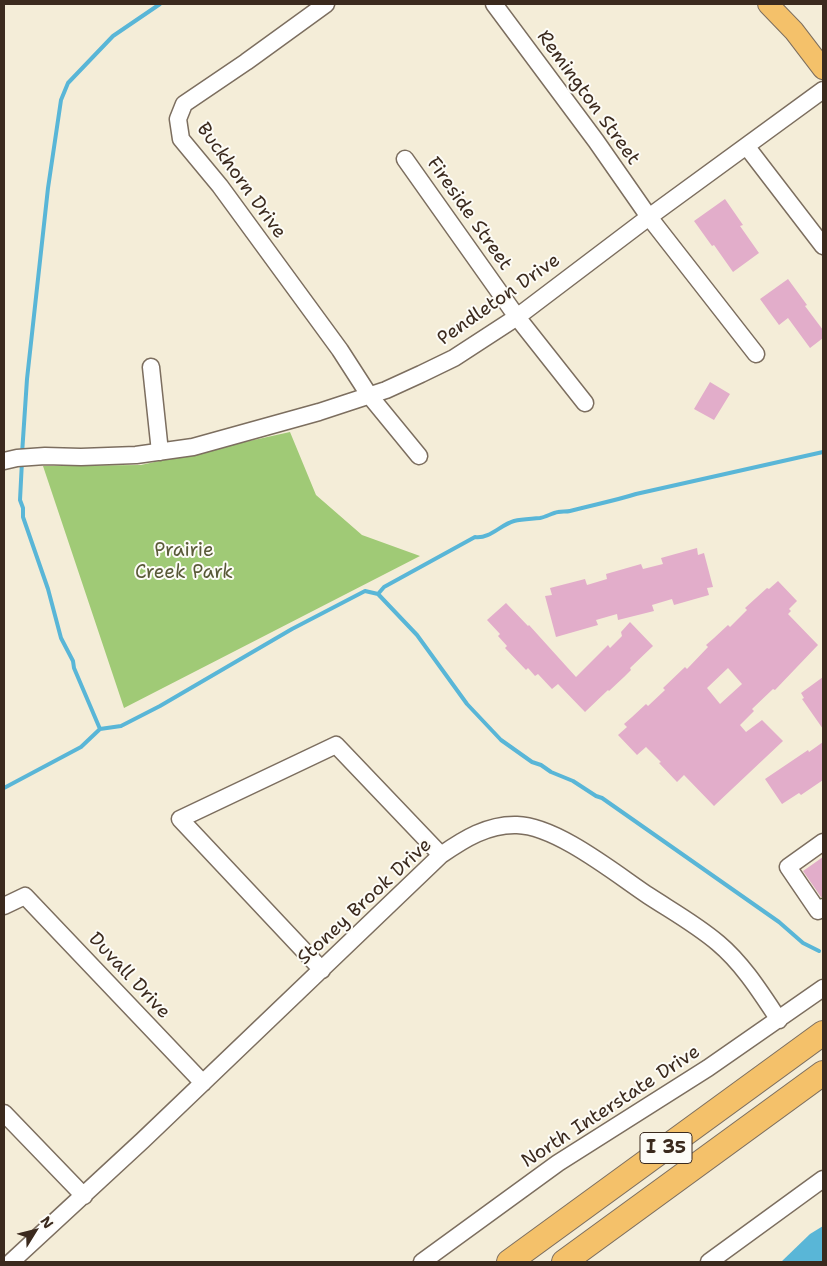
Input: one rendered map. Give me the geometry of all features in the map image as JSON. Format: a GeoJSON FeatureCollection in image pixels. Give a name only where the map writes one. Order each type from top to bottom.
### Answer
{"type":"FeatureCollection","features":[{"type":"Feature","properties":{"kind":"highway","name":"I 35"},"geometry":{"type":"LineString","coordinates":[[509,1262],[823,1033]]}},
{"type":"Feature","properties":{"kind":"highway","name":"I 35"},"geometry":{"type":"LineString","coordinates":[[564,1262],[823,1073]]}},
{"type":"Feature","properties":{"kind":"main road"},"geometry":{"type":"LineString","coordinates":[[768,4],[794,30],[823,69]]}},
{"type":"Feature","properties":{"kind":"street","name":"Buckhorn Drive"},"geometry":{"type":"LineString","coordinates":[[326,4],[184,104],[180,112],[178,125],[182,139],[312,311],[340,350],[369,396],[419,456]]}},
{"type":"Feature","properties":{"kind":"street","name":"Remington Street"},"geometry":{"type":"LineString","coordinates":[[494,4],[596,141],[649,217],[756,354]]}},
{"type":"Feature","properties":{"kind":"street","name":"Pendleton Drive"},"geometry":{"type":"LineString","coordinates":[[18,459],[110,457],[193,447],[319,412],[386,390],[454,358],[517,317],[649,217],[823,90]]}},
{"type":"Feature","properties":{"kind":"street"},"geometry":{"type":"LineString","coordinates":[[747,147],[823,246]]}},
{"type":"Feature","properties":{"kind":"street","name":"Fireside Street"},"geometry":{"type":"LineString","coordinates":[[405,159],[517,317],[585,403]]}},
{"type":"Feature","properties":{"kind":"street"},"geometry":{"type":"LineString","coordinates":[[151,367],[160,452]]}},
{"type":"Feature","properties":{"kind":"street"},"geometry":{"type":"LineString","coordinates":[[322,970],[180,819],[336,744],[441,855]]}},
{"type":"Feature","properties":{"kind":"street","name":"Stoney Brook Drive"},"geometry":{"type":"LineString","coordinates":[[11,1262],[203,1084],[441,855],[468,837],[498,827],[528,826],[561,839],[718,943],[741,967],[779,1020]]}},
{"type":"Feature","properties":{"kind":"street"},"geometry":{"type":"LineString","coordinates":[[823,842],[788,867],[818,911],[823,907]]}},
{"type":"Feature","properties":{"kind":"street","name":"Duvall Drive"},"geometry":{"type":"LineString","coordinates":[[4,906],[25,896],[203,1084]]}},
{"type":"Feature","properties":{"kind":"street","name":"North Interstate Drive"},"geometry":{"type":"LineString","coordinates":[[422,1262],[558,1163],[708,1068],[823,988]]}},
{"type":"Feature","properties":{"kind":"street"},"geometry":{"type":"LineString","coordinates":[[4,1113],[84,1196]]}},
{"type":"Feature","properties":{"kind":"street"},"geometry":{"type":"LineString","coordinates":[[709,1262],[823,1179]]}},
{"type":"Feature","properties":{"kind":"green space","name":"Prairie Creek Park"},"geometry":{"type":"Polygon","coordinates":[[[290,432],[316,495],[362,535],[420,556],[124,708],[43,466],[141,465],[290,432]]]}},
{"type":"Feature","properties":{"kind":"water"},"geometry":{"type":"Polygon","coordinates":[[[823,1226],[823,1262],[781,1262],[810,1234],[823,1226]]]}},
{"type":"Feature","properties":{"kind":"building"},"geometry":{"type":"Polygon","coordinates":[[[725,199],[743,225],[740,226],[759,253],[733,272],[694,221],[725,199]]]}},
{"type":"Feature","properties":{"kind":"building"},"geometry":{"type":"Polygon","coordinates":[[[788,279],[823,330],[823,338],[810,348],[788,318],[779,325],[760,299],[788,279]]]}},
{"type":"Feature","properties":{"kind":"building"},"geometry":{"type":"Polygon","coordinates":[[[710,382],[730,394],[714,420],[694,409],[710,382]]]}},
{"type":"Feature","properties":{"kind":"building"},"geometry":{"type":"Polygon","coordinates":[[[697,548],[698,555],[704,553],[713,587],[707,588],[709,595],[674,605],[672,599],[652,605],[654,611],[618,620],[617,614],[596,620],[598,625],[556,637],[545,596],[552,595],[550,588],[585,579],[587,585],[607,579],[606,574],[641,564],[643,569],[663,564],[661,558],[697,548]]]}},
{"type":"Feature","properties":{"kind":"building"},"geometry":{"type":"Polygon","coordinates":[[[778,581],[797,601],[789,609],[791,611],[788,614],[818,645],[775,690],[773,689],[752,709],[754,711],[740,725],[746,732],[762,720],[783,741],[714,806],[684,775],[677,782],[646,747],[637,755],[618,735],[627,727],[624,724],[646,704],[648,706],[665,690],[663,688],[685,667],[687,669],[708,647],[706,645],[728,625],[730,627],[747,610],[745,608],[767,588],[769,589],[778,581]],[[728,668],[707,688],[720,704],[742,684],[728,668]]]}},
{"type":"Feature","properties":{"kind":"building"},"geometry":{"type":"Polygon","coordinates":[[[506,603],[529,625],[576,677],[608,645],[610,648],[622,636],[621,632],[630,622],[653,646],[630,668],[631,670],[624,677],[585,712],[558,684],[552,689],[538,674],[535,676],[528,668],[526,670],[505,648],[507,646],[498,636],[500,634],[487,620],[506,603]]]}},
{"type":"Feature","properties":{"kind":"building"},"geometry":{"type":"Polygon","coordinates":[[[823,677],[823,729],[802,699],[804,698],[801,693],[823,677]]]}},
{"type":"Feature","properties":{"kind":"building"},"geometry":{"type":"Polygon","coordinates":[[[823,742],[823,780],[801,795],[799,793],[782,804],[765,779],[823,742]]]}},
{"type":"Feature","properties":{"kind":"building"},"geometry":{"type":"Polygon","coordinates":[[[823,857],[823,897],[821,897],[803,871],[823,857]]]}},
{"type":"Feature","properties":{"kind":"waterway"},"geometry":{"type":"LineString","coordinates":[[22,454],[27,379],[48,188],[61,100],[68,83],[113,36],[160,4]]}},
{"type":"Feature","properties":{"kind":"waterway"},"geometry":{"type":"LineString","coordinates":[[378,594],[384,587],[475,537],[490,534],[514,521],[540,518],[636,494],[823,452]]}},
{"type":"Feature","properties":{"kind":"waterway"},"geometry":{"type":"LineString","coordinates":[[22,461],[20,500],[23,508],[23,517],[48,589],[61,638],[73,661],[74,668],[100,729]]}},
{"type":"Feature","properties":{"kind":"waterway"},"geometry":{"type":"LineString","coordinates":[[4,788],[81,747],[100,729],[121,726],[160,706],[292,629],[365,591],[378,594],[417,635],[467,704],[501,740],[532,762],[573,781],[602,798],[779,922],[803,943],[819,951]]}}]}
